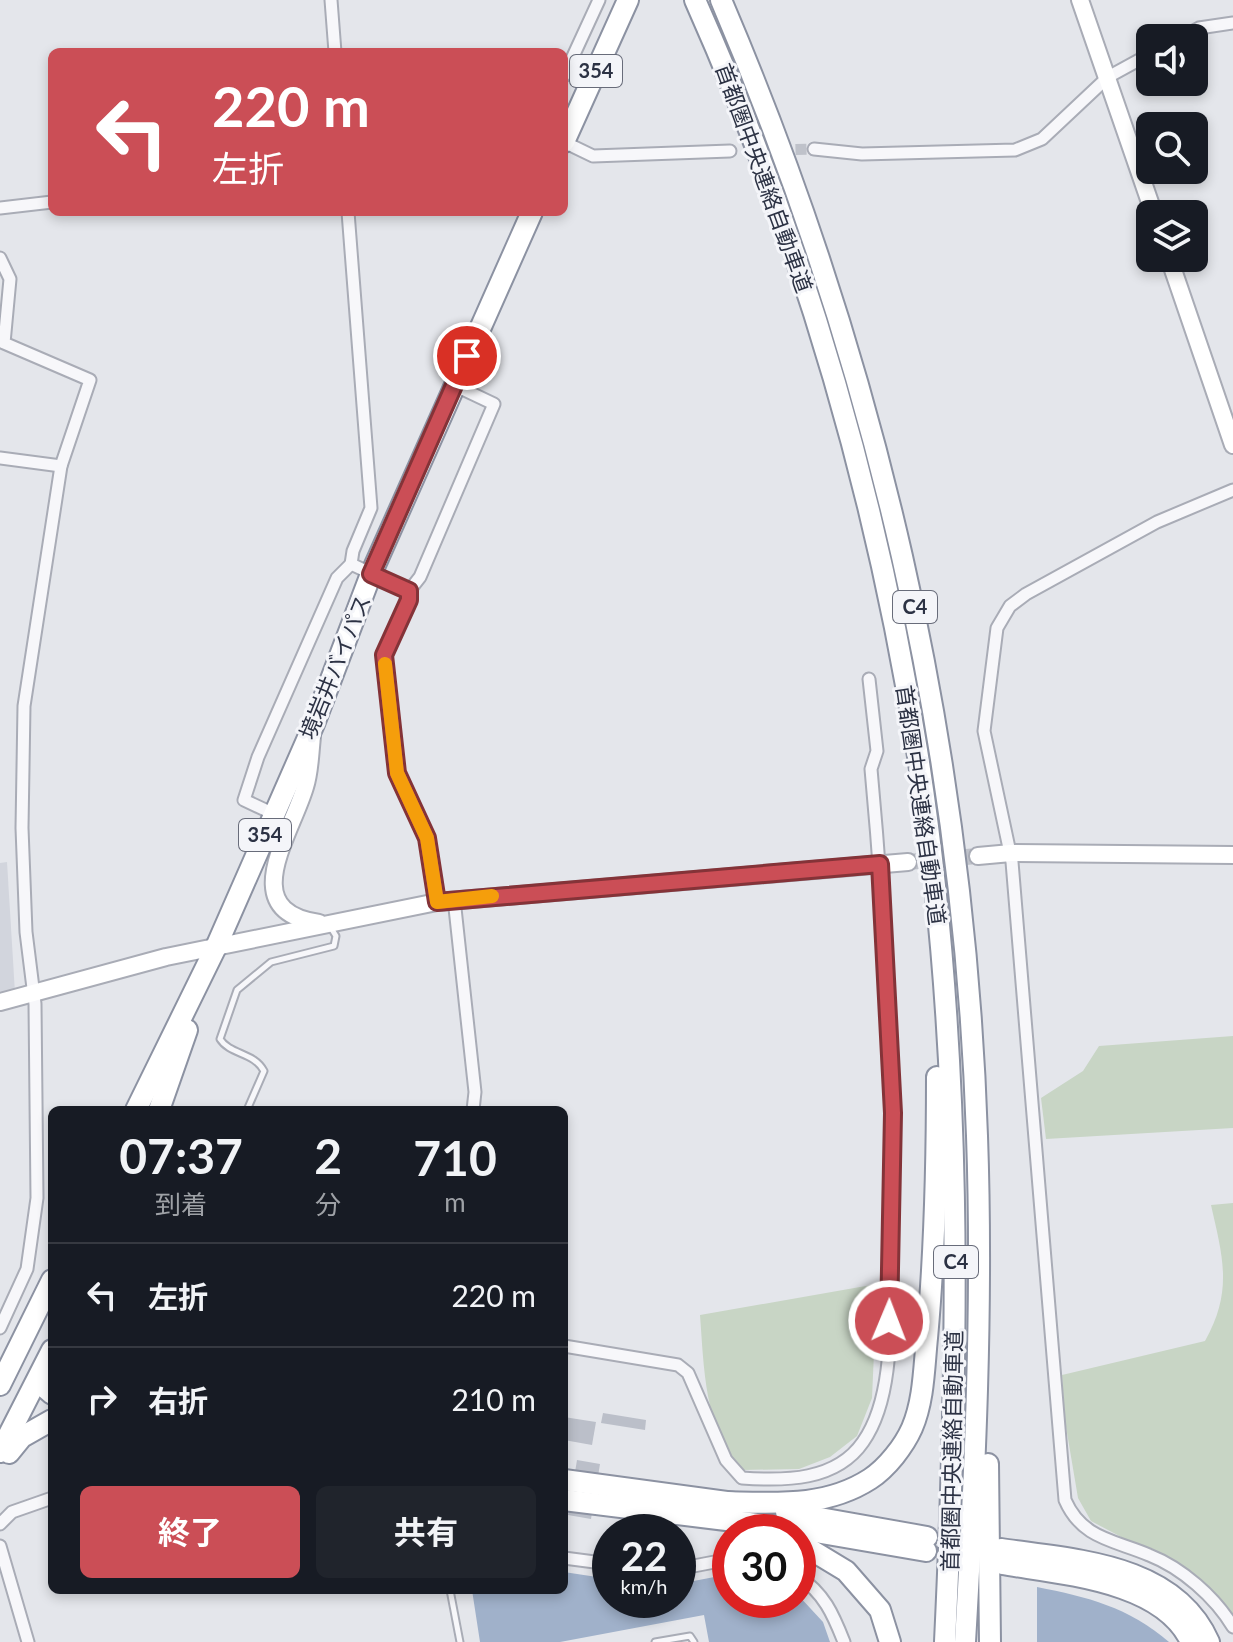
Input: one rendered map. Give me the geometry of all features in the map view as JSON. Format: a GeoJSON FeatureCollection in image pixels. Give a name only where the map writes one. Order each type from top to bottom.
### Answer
{"type":"FeatureCollection","features":[{"type":"Feature","properties":{"kind":"highway","name":"首都圏中央連絡自動車道"},"geometry":{"type":"LineString","coordinates":[[695,0],[738,96],[780,210],[862,483],[900,652],[934,882],[953,1135],[956,1258],[952,1497],[945,1642]]}},
{"type":"Feature","properties":{"kind":"highway","name":"首都圏中央連絡自動車道"},"geometry":{"type":"LineString","coordinates":[[721,0],[803,204],[840,318],[884,475],[917,618],[941,751],[958,877],[977,1134],[979,1241],[975,1467],[965,1642]]}},
{"type":"Feature","properties":{"kind":"highway","name":"354"},"geometry":{"type":"LineString","coordinates":[[568,133],[626,1]]}},
{"type":"Feature","properties":{"kind":"highway","name":"境岩井バイパス"},"geometry":{"type":"LineString","coordinates":[[138,1106],[216,947],[314,724],[371,574],[530,216]]}},
{"type":"Feature","properties":{"kind":"highway"},"geometry":{"type":"LineString","coordinates":[[723,1502],[809,1503],[847,1492],[873,1478],[894,1457],[912,1428],[922,1388],[933,1281],[937,1080],[934,882]]}},
{"type":"Feature","properties":{"kind":"highway","name":"境岩井バイパス"},"geometry":{"type":"LineString","coordinates":[[160,1106],[216,947]]}},
{"type":"Feature","properties":{"kind":"highway"},"geometry":{"type":"LineString","coordinates":[[979,1241],[990,1642]]}},
{"type":"Feature","properties":{"kind":"highway"},"geometry":{"type":"LineString","coordinates":[[0,1452],[47,1387],[4,1377],[48,1288]]}},
{"type":"Feature","properties":{"kind":"highway"},"geometry":{"type":"LineString","coordinates":[[0,1466],[22,1437],[48,1422]]}},
{"type":"Feature","properties":{"kind":"highway"},"geometry":{"type":"LineString","coordinates":[[568,1481],[723,1502],[781,1514]]}},
{"type":"Feature","properties":{"kind":"highway"},"geometry":{"type":"LineString","coordinates":[[568,1501],[712,1520]]}},
{"type":"Feature","properties":{"kind":"highway"},"geometry":{"type":"LineString","coordinates":[[816,1521],[926,1544],[816,1531]]}},
{"type":"Feature","properties":{"kind":"highway"},"geometry":{"type":"LineString","coordinates":[[816,1553],[846,1571],[880,1610],[890,1642]]}},
{"type":"Feature","properties":{"kind":"highway"},"geometry":{"type":"LineString","coordinates":[[1191,1642],[1165,1611],[1133,1593],[1104,1581],[1002,1557],[1105,1565],[1139,1577],[1177,1600],[1202,1627],[1209,1642]]}},
{"type":"Feature","properties":{"kind":"street"},"geometry":{"type":"LineString","coordinates":[[331,0],[335,48]]}},
{"type":"Feature","properties":{"kind":"street"},"geometry":{"type":"LineString","coordinates":[[568,67],[599,0]]}},
{"type":"Feature","properties":{"kind":"street"},"geometry":{"type":"LineString","coordinates":[[1080,0],[1149,200]]}},
{"type":"Feature","properties":{"kind":"street"},"geometry":{"type":"LineString","coordinates":[[1208,27],[1233,23]]}},
{"type":"Feature","properties":{"kind":"street"},"geometry":{"type":"LineString","coordinates":[[814,149],[862,154],[1015,150],[1042,139],[1108,77],[1136,62]]}},
{"type":"Feature","properties":{"kind":"street"},"geometry":{"type":"LineString","coordinates":[[568,144],[593,156],[730,151]]}},
{"type":"Feature","properties":{"kind":"street"},"geometry":{"type":"LineString","coordinates":[[0,208],[48,202]]}},
{"type":"Feature","properties":{"kind":"street"},"geometry":{"type":"LineString","coordinates":[[274,814],[244,800],[253,772],[337,578],[351,564],[353,551],[371,508],[348,216]]}},
{"type":"Feature","properties":{"kind":"street"},"geometry":{"type":"LineString","coordinates":[[0,258],[10,279],[4,343],[90,380],[61,466],[24,706],[22,828],[26,932],[35,991],[37,1198],[27,1269],[0,1328]]}},
{"type":"Feature","properties":{"kind":"street"},"geometry":{"type":"LineString","coordinates":[[1174,272],[1233,445]]}},
{"type":"Feature","properties":{"kind":"street"},"geometry":{"type":"LineString","coordinates":[[454,385],[494,404],[420,577],[409,591],[409,600],[384,655],[397,773],[427,838],[445,901],[475,1092],[473,1106]]}},
{"type":"Feature","properties":{"kind":"street"},"geometry":{"type":"LineString","coordinates":[[0,458],[61,466]]}},
{"type":"Feature","properties":{"kind":"street"},"geometry":{"type":"LineString","coordinates":[[1233,490],[1157,522],[1026,594],[1001,618],[994,640],[984,731],[1011,853],[1065,1500],[1086,1531],[1151,1555],[1176,1570],[1209,1599],[1233,1627]]}},
{"type":"Feature","properties":{"kind":"street"},"geometry":{"type":"LineString","coordinates":[[351,564],[409,591]]}},
{"type":"Feature","properties":{"kind":"street"},"geometry":{"type":"LineString","coordinates":[[568,1347],[678,1365],[695,1385],[726,1460],[742,1478],[806,1478],[839,1463],[864,1441],[875,1423],[889,1350],[893,1113],[880,864],[871,769],[877,751],[869,679]]}},
{"type":"Feature","properties":{"kind":"street"},"geometry":{"type":"LineString","coordinates":[[314,724],[307,783],[275,866],[273,891],[284,911],[307,921],[328,924]]}},
{"type":"Feature","properties":{"kind":"street"},"geometry":{"type":"LineString","coordinates":[[978,856],[1011,853],[1233,855]]}},
{"type":"Feature","properties":{"kind":"street"},"geometry":{"type":"LineString","coordinates":[[0,1002],[216,947],[445,901],[908,862]]}},
{"type":"Feature","properties":{"kind":"street"},"geometry":{"type":"LineString","coordinates":[[0,1524],[12,1512],[48,1499]]}},
{"type":"Feature","properties":{"kind":"street"},"geometry":{"type":"LineString","coordinates":[[0,1546],[28,1642]]}},
{"type":"Feature","properties":{"kind":"street"},"geometry":{"type":"LineString","coordinates":[[568,1559],[592,1562]]}},
{"type":"Feature","properties":{"kind":"street"},"geometry":{"type":"LineString","coordinates":[[816,1590],[830,1606],[844,1642]]}},
{"type":"Feature","properties":{"kind":"lane"},"geometry":{"type":"LineString","coordinates":[[249,1106],[264,1071],[253,1057],[224,1045],[220,1039],[234,995],[271,962],[334,946],[336,936],[328,924]]}},
{"type":"Feature","properties":{"kind":"lane"},"geometry":{"type":"LineString","coordinates":[[451,1594],[460,1642]]}},
{"type":"Feature","properties":{"kind":"lane"},"geometry":{"type":"LineString","coordinates":[[655,1642],[690,1636],[694,1642]]}},
{"type":"Feature","properties":{"kind":"shaded area"},"geometry":{"type":"Polygon","coordinates":[[[7,862],[15,993],[0,997],[0,863],[7,862]]]}},
{"type":"Feature","properties":{"kind":"green space"},"geometry":{"type":"Polygon","coordinates":[[[1233,1036],[1233,1128],[1046,1139],[1041,1098],[1083,1071],[1099,1046],[1233,1036]]]}},
{"type":"Feature","properties":{"kind":"green space"},"geometry":{"type":"Polygon","coordinates":[[[1233,1203],[1233,1620],[1195,1576],[1091,1521],[1078,1498],[1065,1421],[1062,1375],[1205,1341],[1219,1306],[1223,1274],[1211,1205],[1233,1203]]]}},
{"type":"Feature","properties":{"kind":"green space"},"geometry":{"type":"Polygon","coordinates":[[[877,1284],[872,1398],[857,1436],[830,1457],[799,1469],[742,1470],[729,1454],[713,1417],[705,1376],[700,1315],[877,1284]]]}},
{"type":"Feature","properties":{"kind":"water"},"geometry":{"type":"Polygon","coordinates":[[[568,1573],[592,1576],[592,1618],[688,1618],[560,1642],[480,1642],[473,1594],[568,1594],[568,1573]]]}},
{"type":"Feature","properties":{"kind":"water"},"geometry":{"type":"Polygon","coordinates":[[[712,1577],[712,1618],[816,1618],[816,1614],[823,1622],[830,1642],[709,1642],[704,1615],[696,1616],[696,1581],[712,1577]]]}},
{"type":"Feature","properties":{"kind":"water"},"geometry":{"type":"Polygon","coordinates":[[[1037,1587],[1107,1605],[1138,1620],[1169,1642],[1037,1642],[1037,1587]]]}},
{"type":"Feature","properties":{"kind":"building"},"geometry":{"type":"Polygon","coordinates":[[[603,1413],[646,1420],[645,1430],[601,1423],[603,1413]]]}},
{"type":"Feature","properties":{"kind":"building"},"geometry":{"type":"Polygon","coordinates":[[[568,1418],[596,1422],[592,1445],[568,1441],[568,1418]]]}},
{"type":"Feature","properties":{"kind":"building"},"geometry":{"type":"Polygon","coordinates":[[[577,1460],[600,1464],[591,1519],[568,1515],[577,1460]]]}},
{"type":"Feature","properties":{"kind":"tunnel"},"geometry":{"type":"LineString","coordinates":[[779,150],[814,149]]}},
{"type":"Feature","properties":{"kind":"tunnel"},"geometry":{"type":"LineString","coordinates":[[908,862],[978,856]]}},
{"type":"Feature","properties":{"kind":"slow traffic"},"geometry":{"type":"LineString","coordinates":[[385,664],[397,773],[427,838],[437,902],[492,896]]}},
{"type":"Feature","properties":{"kind":"route"},"geometry":{"type":"LineString","coordinates":[[467,356],[371,574],[409,591],[402,619],[384,655],[397,773],[427,838],[437,902],[880,864],[890,1001],[893,1113],[889,1321]]}}]}
